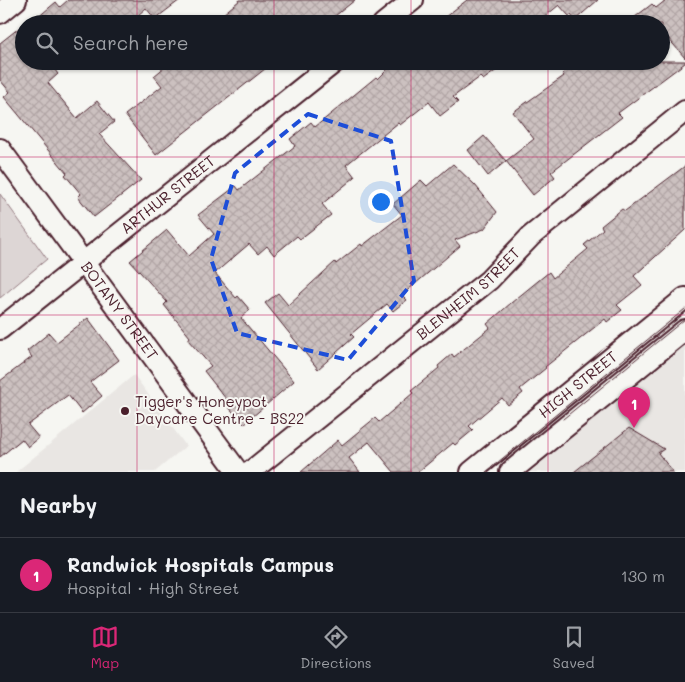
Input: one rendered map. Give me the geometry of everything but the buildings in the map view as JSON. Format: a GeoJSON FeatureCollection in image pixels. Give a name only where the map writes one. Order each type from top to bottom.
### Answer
{"type":"FeatureCollection","features":[{"type":"Feature","properties":{"kind":"street"},"geometry":{"type":"LineString","coordinates":[[0,13],[16,0]]}},
{"type":"Feature","properties":{"kind":"street"},"geometry":{"type":"LineString","coordinates":[[394,15],[413,0]]}},
{"type":"Feature","properties":{"kind":"street","name":"ARTHUR STREET"},"geometry":{"type":"LineString","coordinates":[[0,330],[325,70]]}},
{"type":"Feature","properties":{"kind":"street","name":"BLENHEIM STREET"},"geometry":{"type":"LineString","coordinates":[[250,472],[489,280],[531,236],[685,111]]}},
{"type":"Feature","properties":{"kind":"street","name":"BOTANY STREET"},"geometry":{"type":"LineString","coordinates":[[0,149],[238,472]]}},
{"type":"Feature","properties":{"kind":"street","name":"HIGH STREET"},"geometry":{"type":"LineString","coordinates":[[470,472],[685,298]]}},
{"type":"Feature","properties":{"kind":"street","name":"HIGH STREET"},"geometry":{"type":"LineString","coordinates":[[510,472],[685,330]]}},
{"type":"Feature","properties":{"kind":"highlighted area"},"geometry":{"type":"Polygon","coordinates":[[[308,114],[391,141],[414,281],[348,360],[237,333],[211,259],[235,173],[308,114]]]}},
{"type":"Feature","properties":{"kind":"shaded area"},"geometry":{"type":"Polygon","coordinates":[[[0,194],[47,259],[0,298],[0,194]]]}},
{"type":"Feature","properties":{"kind":"shaded area"},"geometry":{"type":"Polygon","coordinates":[[[685,344],[685,472],[530,472],[636,384],[685,344]]]}},
{"type":"Feature","properties":{"kind":"shaded area","name":"Tigger's Honeypot Daycare Centre - BS22"},"geometry":{"type":"Polygon","coordinates":[[[134,375],[186,446],[155,472],[16,472],[134,375]]]}},
{"type":"Feature","properties":{"kind":"tram line"},"geometry":{"type":"LineString","coordinates":[[486,472],[685,309]]}},
{"type":"Feature","properties":{"kind":"tram line"},"geometry":{"type":"LineString","coordinates":[[563,419],[685,319]]}},
{"type":"Feature","properties":{"kind":"place","name":"Tigger's Honeypot Daycare Centre - BS22"},"geometry":{"type":"Point","coordinates":[125,411]}},
{"type":"Feature","properties":{"kind":"place","name":"Randwick Hospitals Campus"},"geometry":{"type":"Point","coordinates":[634,428]}}]}
